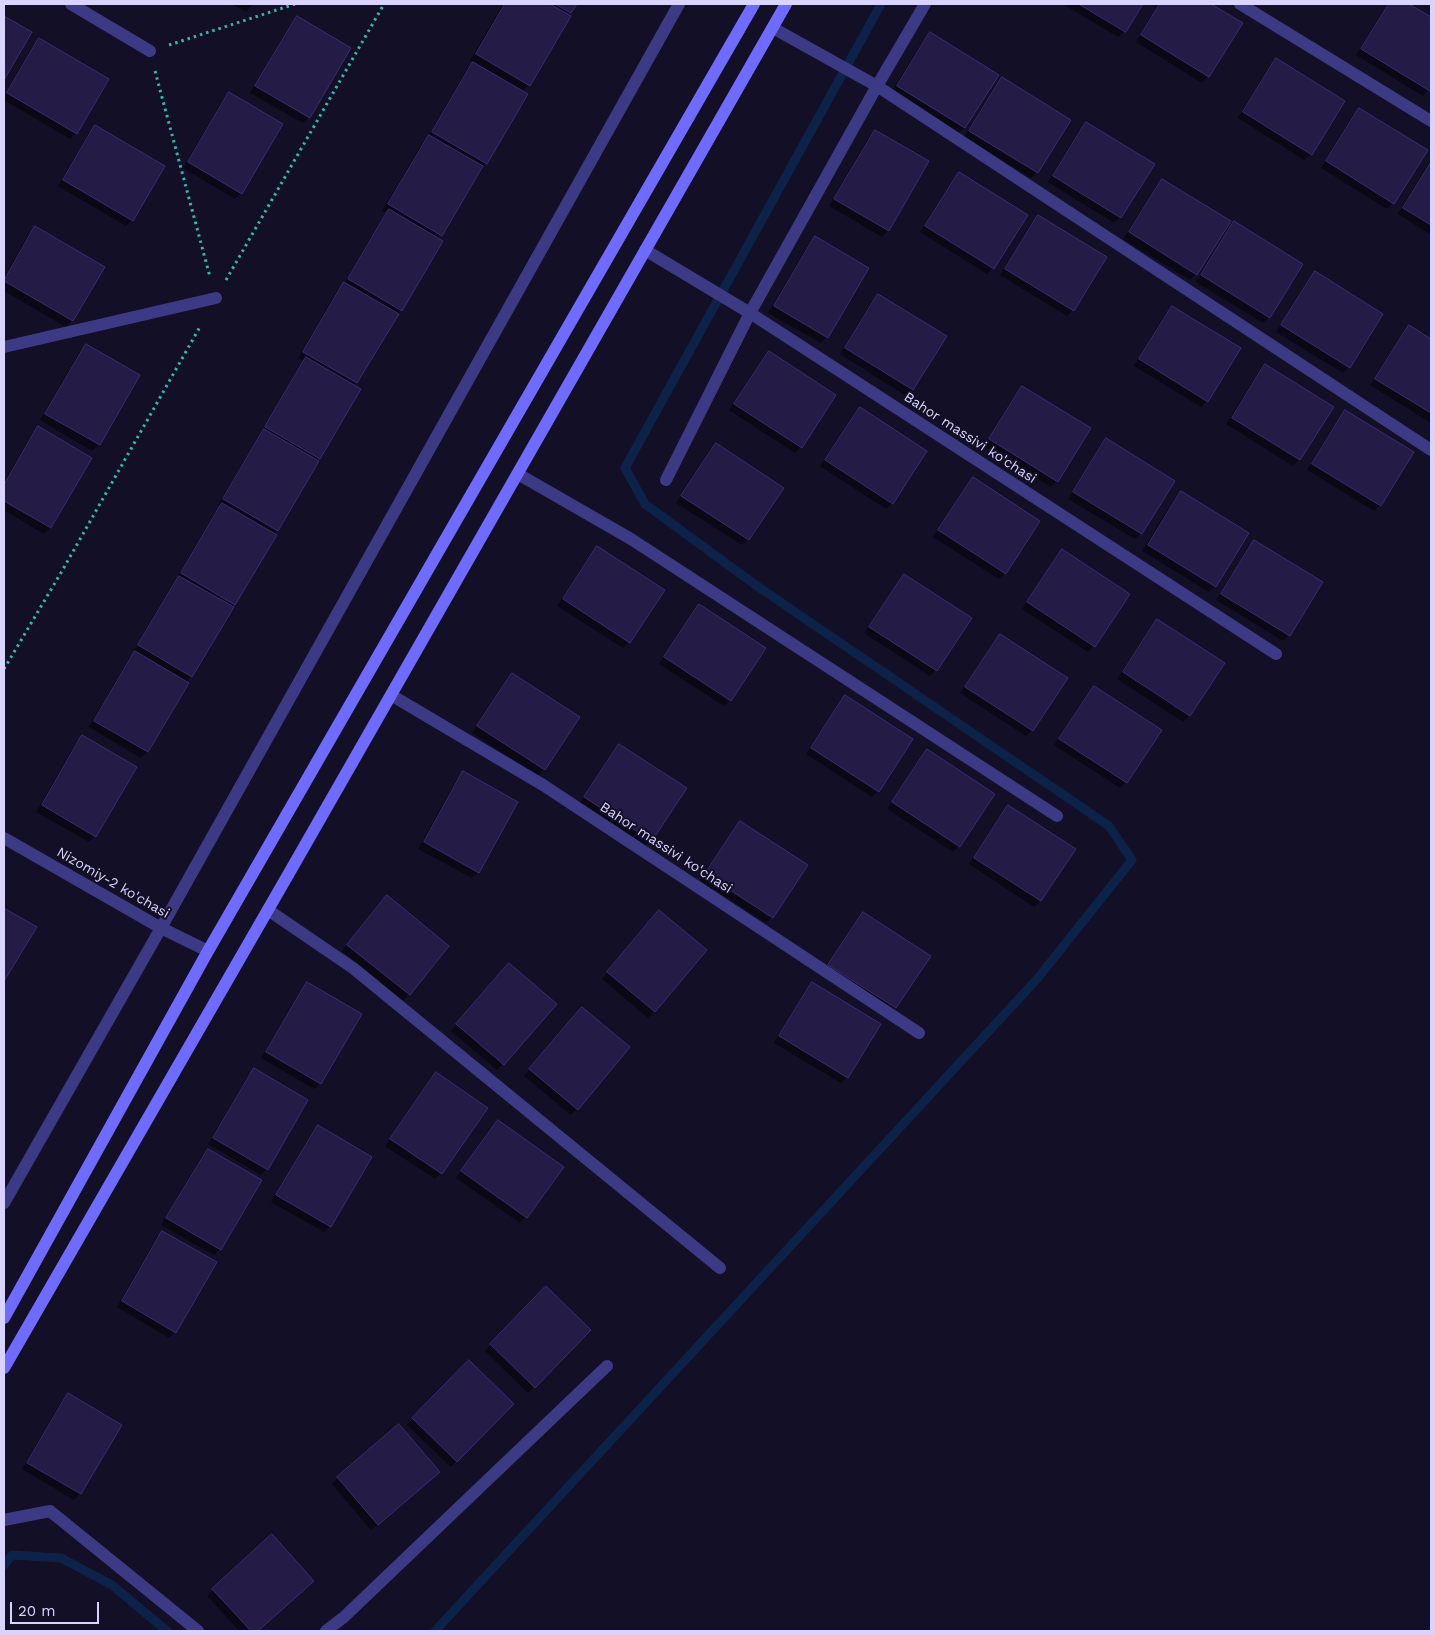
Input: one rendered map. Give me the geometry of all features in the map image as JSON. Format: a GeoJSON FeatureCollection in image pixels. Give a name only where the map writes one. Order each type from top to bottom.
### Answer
{"type":"FeatureCollection","features":[{"type":"Feature","properties":{"kind":"main road"},"geometry":{"type":"LineString","coordinates":[[4,1318],[208,951],[754,4]]}},
{"type":"Feature","properties":{"kind":"main road"},"geometry":{"type":"LineString","coordinates":[[4,1368],[391,696],[786,4]]}},
{"type":"Feature","properties":{"kind":"street"},"geometry":{"type":"LineString","coordinates":[[71,4],[150,51]]}},
{"type":"Feature","properties":{"kind":"street"},"geometry":{"type":"LineString","coordinates":[[4,1203],[161,928],[679,4]]}},
{"type":"Feature","properties":{"kind":"street"},"geometry":{"type":"LineString","coordinates":[[666,480],[750,313],[925,4]]}},
{"type":"Feature","properties":{"kind":"street"},"geometry":{"type":"LineString","coordinates":[[1240,4],[1431,122]]}},
{"type":"Feature","properties":{"kind":"street"},"geometry":{"type":"LineString","coordinates":[[773,28],[877,86],[1431,450]]}},
{"type":"Feature","properties":{"kind":"street","name":"Bahor massivi ko'chasi"},"geometry":{"type":"LineString","coordinates":[[645,250],[750,313],[1276,654]]}},
{"type":"Feature","properties":{"kind":"street"},"geometry":{"type":"LineString","coordinates":[[4,347],[216,298]]}},
{"type":"Feature","properties":{"kind":"street"},"geometry":{"type":"LineString","coordinates":[[518,474],[631,539],[1057,816]]}},
{"type":"Feature","properties":{"kind":"street","name":"Bahor massivi ko'chasi"},"geometry":{"type":"LineString","coordinates":[[391,696],[543,785],[919,1033]]}},
{"type":"Feature","properties":{"kind":"street","name":"Nizomiy-2 ko'chasi"},"geometry":{"type":"LineString","coordinates":[[4,838],[161,928],[208,951]]}},
{"type":"Feature","properties":{"kind":"street"},"geometry":{"type":"LineString","coordinates":[[268,910],[353,968],[720,1268]]}},
{"type":"Feature","properties":{"kind":"street"},"geometry":{"type":"LineString","coordinates":[[326,1631],[344,1617],[607,1366]]}},
{"type":"Feature","properties":{"kind":"street"},"geometry":{"type":"LineString","coordinates":[[4,1520],[50,1511],[198,1631]]}},
{"type":"Feature","properties":{"kind":"path"},"geometry":{"type":"LineString","coordinates":[[216,298],[150,51],[295,4]]}},
{"type":"Feature","properties":{"kind":"path"},"geometry":{"type":"LineString","coordinates":[[4,669],[62,571],[384,4]]}},
{"type":"Feature","properties":{"kind":"building"},"geometry":{"type":"Polygon","coordinates":[[[505,4],[550,4],[571,16],[530,86],[476,54],[505,4]]]}},
{"type":"Feature","properties":{"kind":"building"},"geometry":{"type":"Polygon","coordinates":[[[556,4],[577,4],[571,13],[556,4]]]}},
{"type":"Feature","properties":{"kind":"building"},"geometry":{"type":"Polygon","coordinates":[[[1079,4],[1143,4],[1126,32],[1079,4]]]}},
{"type":"Feature","properties":{"kind":"building"},"geometry":{"type":"Polygon","coordinates":[[[1160,4],[1211,4],[1243,23],[1209,77],[1141,35],[1160,4]]]}},
{"type":"Feature","properties":{"kind":"building"},"geometry":{"type":"Polygon","coordinates":[[[1389,4],[1409,4],[1431,17],[1430,91],[1361,49],[1389,4]]]}},
{"type":"Feature","properties":{"kind":"building"},"geometry":{"type":"Polygon","coordinates":[[[4,16],[32,32],[4,80],[4,16]]]}},
{"type":"Feature","properties":{"kind":"building"},"geometry":{"type":"Polygon","coordinates":[[[297,16],[351,48],[310,118],[255,86],[297,16]]]}},
{"type":"Feature","properties":{"kind":"building"},"geometry":{"type":"Polygon","coordinates":[[[930,32],[999,75],[965,128],[897,86],[930,32]]]}},
{"type":"Feature","properties":{"kind":"building"},"geometry":{"type":"Polygon","coordinates":[[[39,38],[109,79],[77,134],[7,93],[39,38]]]}},
{"type":"Feature","properties":{"kind":"building"},"geometry":{"type":"Polygon","coordinates":[[[1276,58],[1345,101],[1312,155],[1243,112],[1276,58]]]}},
{"type":"Feature","properties":{"kind":"building"},"geometry":{"type":"Polygon","coordinates":[[[473,62],[528,94],[487,164],[432,132],[473,62]]]}},
{"type":"Feature","properties":{"kind":"building"},"geometry":{"type":"Polygon","coordinates":[[[1002,77],[1071,120],[1038,173],[969,131],[1002,77]]]}},
{"type":"Feature","properties":{"kind":"building"},"geometry":{"type":"Polygon","coordinates":[[[229,92],[283,124],[242,194],[188,162],[229,92]]]}},
{"type":"Feature","properties":{"kind":"building"},"geometry":{"type":"Polygon","coordinates":[[[1359,108],[1428,150],[1394,204],[1326,161],[1359,108]]]}},
{"type":"Feature","properties":{"kind":"building"},"geometry":{"type":"Polygon","coordinates":[[[1086,122],[1155,164],[1121,218],[1053,176],[1086,122]]]}},
{"type":"Feature","properties":{"kind":"building"},"geometry":{"type":"Polygon","coordinates":[[[95,125],[165,166],[133,221],[63,180],[95,125]]]}},
{"type":"Feature","properties":{"kind":"building"},"geometry":{"type":"Polygon","coordinates":[[[875,130],[929,161],[889,231],[834,199],[875,130]]]}},
{"type":"Feature","properties":{"kind":"building"},"geometry":{"type":"Polygon","coordinates":[[[429,135],[483,166],[442,236],[388,204],[429,135]]]}},
{"type":"Feature","properties":{"kind":"building"},"geometry":{"type":"Polygon","coordinates":[[[1431,162],[1431,225],[1403,208],[1431,162]]]}},
{"type":"Feature","properties":{"kind":"building"},"geometry":{"type":"Polygon","coordinates":[[[959,172],[1028,215],[994,269],[925,226],[959,172]]]}},
{"type":"Feature","properties":{"kind":"building"},"geometry":{"type":"Polygon","coordinates":[[[1162,179],[1231,221],[1197,275],[1129,232],[1162,179]]]}},
{"type":"Feature","properties":{"kind":"building"},"geometry":{"type":"Polygon","coordinates":[[[389,209],[443,241],[402,311],[348,279],[389,209]]]}},
{"type":"Feature","properties":{"kind":"building"},"geometry":{"type":"Polygon","coordinates":[[[1038,215],[1107,257],[1074,311],[1005,269],[1038,215]]]}},
{"type":"Feature","properties":{"kind":"building"},"geometry":{"type":"Polygon","coordinates":[[[1234,221],[1303,264],[1270,318],[1201,275],[1234,221]]]}},
{"type":"Feature","properties":{"kind":"building"},"geometry":{"type":"Polygon","coordinates":[[[35,226],[105,267],[73,321],[4,281],[35,226]]]}},
{"type":"Feature","properties":{"kind":"building"},"geometry":{"type":"Polygon","coordinates":[[[815,236],[869,268],[828,338],[774,306],[815,236]]]}},
{"type":"Feature","properties":{"kind":"building"},"geometry":{"type":"Polygon","coordinates":[[[1315,271],[1383,314],[1350,368],[1281,325],[1315,271]]]}},
{"type":"Feature","properties":{"kind":"building"},"geometry":{"type":"Polygon","coordinates":[[[344,282],[399,314],[357,383],[303,352],[344,282]]]}},
{"type":"Feature","properties":{"kind":"building"},"geometry":{"type":"Polygon","coordinates":[[[878,294],[947,336],[913,390],[845,348],[878,294]]]}},
{"type":"Feature","properties":{"kind":"building"},"geometry":{"type":"Polygon","coordinates":[[[1172,306],[1241,348],[1208,402],[1139,359],[1172,306]]]}},
{"type":"Feature","properties":{"kind":"building"},"geometry":{"type":"Polygon","coordinates":[[[1409,325],[1431,339],[1431,413],[1375,379],[1409,325]]]}},
{"type":"Feature","properties":{"kind":"building"},"geometry":{"type":"Polygon","coordinates":[[[86,344],[140,375],[100,445],[45,414],[86,344]]]}},
{"type":"Feature","properties":{"kind":"building"},"geometry":{"type":"Polygon","coordinates":[[[769,351],[836,395],[802,448],[734,404],[769,351]]]}},
{"type":"Feature","properties":{"kind":"building"},"geometry":{"type":"Polygon","coordinates":[[[306,357],[361,389],[320,459],[265,427],[306,357]]]}},
{"type":"Feature","properties":{"kind":"building"},"geometry":{"type":"Polygon","coordinates":[[[1265,364],[1334,407],[1300,460],[1232,418],[1265,364]]]}},
{"type":"Feature","properties":{"kind":"building"},"geometry":{"type":"Polygon","coordinates":[[[1022,386],[1091,428],[1058,482],[989,439],[1022,386]]]}},
{"type":"Feature","properties":{"kind":"building"},"geometry":{"type":"Polygon","coordinates":[[[860,407],[927,451],[893,504],[825,460],[860,407]]]}},
{"type":"Feature","properties":{"kind":"building"},"geometry":{"type":"Polygon","coordinates":[[[1345,410],[1414,452],[1381,506],[1312,464],[1345,410]]]}},
{"type":"Feature","properties":{"kind":"building"},"geometry":{"type":"Polygon","coordinates":[[[38,426],[92,458],[51,528],[4,501],[4,485],[38,426]]]}},
{"type":"Feature","properties":{"kind":"building"},"geometry":{"type":"Polygon","coordinates":[[[264,429],[319,461],[278,531],[223,499],[264,429]]]}},
{"type":"Feature","properties":{"kind":"building"},"geometry":{"type":"Polygon","coordinates":[[[1106,438],[1175,481],[1142,534],[1073,492],[1106,438]]]}},
{"type":"Feature","properties":{"kind":"building"},"geometry":{"type":"Polygon","coordinates":[[[716,443],[784,488],[749,540],[681,496],[716,443]]]}},
{"type":"Feature","properties":{"kind":"building"},"geometry":{"type":"Polygon","coordinates":[[[973,477],[1040,521],[1006,574],[938,530],[973,477]]]}},
{"type":"Feature","properties":{"kind":"building"},"geometry":{"type":"Polygon","coordinates":[[[1181,491],[1249,533],[1216,587],[1148,545],[1181,491]]]}},
{"type":"Feature","properties":{"kind":"building"},"geometry":{"type":"Polygon","coordinates":[[[222,503],[277,535],[235,605],[181,573],[222,503]]]}},
{"type":"Feature","properties":{"kind":"building"},"geometry":{"type":"Polygon","coordinates":[[[1254,540],[1323,582],[1290,636],[1221,594],[1254,540]]]}},
{"type":"Feature","properties":{"kind":"building"},"geometry":{"type":"Polygon","coordinates":[[[597,546],[665,590],[630,643],[563,599],[597,546]]]}},
{"type":"Feature","properties":{"kind":"building"},"geometry":{"type":"Polygon","coordinates":[[[1062,549],[1130,594],[1095,647],[1027,602],[1062,549]]]}},
{"type":"Feature","properties":{"kind":"building"},"geometry":{"type":"Polygon","coordinates":[[[904,574],[972,618],[937,671],[869,627],[904,574]]]}},
{"type":"Feature","properties":{"kind":"building"},"geometry":{"type":"Polygon","coordinates":[[[179,576],[234,607],[192,677],[138,645],[179,576]]]}},
{"type":"Feature","properties":{"kind":"building"},"geometry":{"type":"Polygon","coordinates":[[[699,604],[766,648],[731,701],[664,657],[699,604]]]}},
{"type":"Feature","properties":{"kind":"building"},"geometry":{"type":"Polygon","coordinates":[[[1157,619],[1225,663],[1190,716],[1123,672],[1157,619]]]}},
{"type":"Feature","properties":{"kind":"building"},"geometry":{"type":"Polygon","coordinates":[[[1000,634],[1068,678],[1033,731],[965,687],[1000,634]]]}},
{"type":"Feature","properties":{"kind":"building"},"geometry":{"type":"Polygon","coordinates":[[[135,651],[189,683],[148,752],[94,721],[135,651]]]}},
{"type":"Feature","properties":{"kind":"building"},"geometry":{"type":"Polygon","coordinates":[[[512,673],[580,717],[545,770],[477,726],[512,673]]]}},
{"type":"Feature","properties":{"kind":"building"},"geometry":{"type":"Polygon","coordinates":[[[1094,686],[1162,730],[1127,783],[1059,739],[1094,686]]]}},
{"type":"Feature","properties":{"kind":"building"},"geometry":{"type":"Polygon","coordinates":[[[845,695],[913,739],[879,792],[811,748],[845,695]]]}},
{"type":"Feature","properties":{"kind":"building"},"geometry":{"type":"Polygon","coordinates":[[[82,735],[137,767],[96,837],[42,805],[82,735]]]}},
{"type":"Feature","properties":{"kind":"building"},"geometry":{"type":"Polygon","coordinates":[[[619,744],[687,788],[652,841],[584,797],[619,744]]]}},
{"type":"Feature","properties":{"kind":"building"},"geometry":{"type":"Polygon","coordinates":[[[927,749],[995,794],[960,847],[892,802],[927,749]]]}},
{"type":"Feature","properties":{"kind":"building"},"geometry":{"type":"Polygon","coordinates":[[[463,771],[518,802],[479,873],[424,842],[463,771]]]}},
{"type":"Feature","properties":{"kind":"building"},"geometry":{"type":"Polygon","coordinates":[[[1008,805],[1076,849],[1041,901],[974,858],[1008,805]]]}},
{"type":"Feature","properties":{"kind":"building"},"geometry":{"type":"Polygon","coordinates":[[[740,821],[808,865],[773,918],[705,874],[740,821]]]}},
{"type":"Feature","properties":{"kind":"building"},"geometry":{"type":"Polygon","coordinates":[[[387,895],[449,946],[410,995],[347,945],[387,895]]]}},
{"type":"Feature","properties":{"kind":"building"},"geometry":{"type":"Polygon","coordinates":[[[4,908],[37,927],[4,981],[4,908]]]}},
{"type":"Feature","properties":{"kind":"building"},"geometry":{"type":"Polygon","coordinates":[[[659,910],[707,950],[655,1012],[607,972],[659,910]]]}},
{"type":"Feature","properties":{"kind":"building"},"geometry":{"type":"Polygon","coordinates":[[[863,912],[931,956],[896,1008],[828,965],[863,912]]]}},
{"type":"Feature","properties":{"kind":"building"},"geometry":{"type":"Polygon","coordinates":[[[509,963],[557,1004],[504,1065],[456,1024],[509,963]]]}},
{"type":"Feature","properties":{"kind":"building"},"geometry":{"type":"Polygon","coordinates":[[[307,982],[362,1014],[321,1084],[266,1052],[307,982]]]}},
{"type":"Feature","properties":{"kind":"building"},"geometry":{"type":"Polygon","coordinates":[[[812,982],[881,1024],[848,1078],[779,1036],[812,982]]]}},
{"type":"Feature","properties":{"kind":"building"},"geometry":{"type":"Polygon","coordinates":[[[582,1007],[630,1047],[578,1110],[529,1069],[582,1007]]]}},
{"type":"Feature","properties":{"kind":"building"},"geometry":{"type":"Polygon","coordinates":[[[254,1068],[308,1100],[268,1170],[213,1138],[254,1068]]]}},
{"type":"Feature","properties":{"kind":"building"},"geometry":{"type":"Polygon","coordinates":[[[436,1072],[488,1108],[442,1174],[390,1139],[436,1072]]]}},
{"type":"Feature","properties":{"kind":"building"},"geometry":{"type":"Polygon","coordinates":[[[498,1120],[564,1167],[527,1218],[461,1171],[498,1120]]]}},
{"type":"Feature","properties":{"kind":"building"},"geometry":{"type":"Polygon","coordinates":[[[318,1125],[372,1157],[331,1227],[276,1195],[318,1125]]]}},
{"type":"Feature","properties":{"kind":"building"},"geometry":{"type":"Polygon","coordinates":[[[208,1149],[262,1180],[221,1250],[166,1218],[208,1149]]]}},
{"type":"Feature","properties":{"kind":"building"},"geometry":{"type":"Polygon","coordinates":[[[162,1231],[217,1262],[176,1333],[122,1301],[162,1231]]]}},
{"type":"Feature","properties":{"kind":"building"},"geometry":{"type":"Polygon","coordinates":[[[546,1286],[591,1330],[535,1388],[490,1344],[546,1286]]]}},
{"type":"Feature","properties":{"kind":"building"},"geometry":{"type":"Polygon","coordinates":[[[469,1360],[514,1404],[457,1462],[412,1418],[469,1360]]]}},
{"type":"Feature","properties":{"kind":"building"},"geometry":{"type":"Polygon","coordinates":[[[68,1393],[122,1425],[81,1494],[27,1463],[68,1393]]]}},
{"type":"Feature","properties":{"kind":"building"},"geometry":{"type":"Polygon","coordinates":[[[399,1424],[440,1472],[378,1525],[337,1477],[399,1424]]]}},
{"type":"Feature","properties":{"kind":"building"},"geometry":{"type":"Polygon","coordinates":[[[272,1534],[314,1581],[258,1631],[251,1631],[212,1589],[272,1534]]]}},
{"type":"Feature","properties":{"kind":"waterway"},"geometry":{"type":"LineString","coordinates":[[435,1631],[1037,979],[1132,860],[1109,826],[757,586],[645,504],[625,468],[881,4]]}},
{"type":"Feature","properties":{"kind":"waterway"},"geometry":{"type":"LineString","coordinates":[[4,1565],[12,1555],[61,1558],[112,1585],[167,1631]]}}]}
